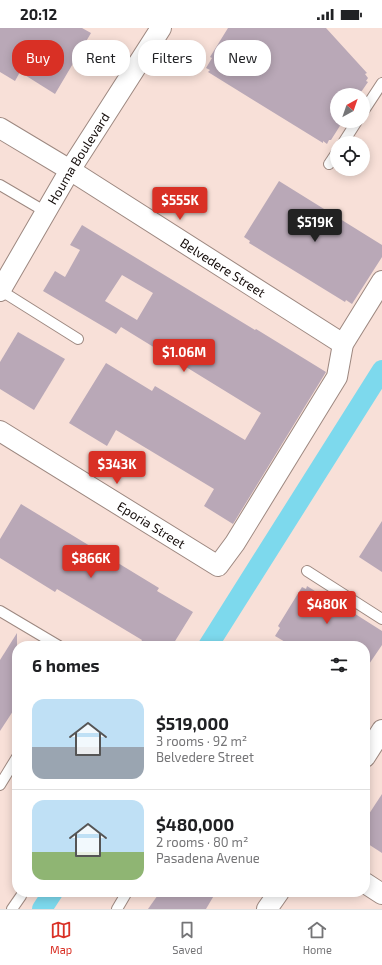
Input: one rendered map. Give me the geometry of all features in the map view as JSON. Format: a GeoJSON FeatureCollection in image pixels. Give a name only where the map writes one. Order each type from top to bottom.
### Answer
{"type":"FeatureCollection","features":[{"type":"Feature","properties":{"kind":"street","name":"Houma Boulevard"},"geometry":{"type":"LineString","coordinates":[[0,290],[70,170],[161,28]]}},
{"type":"Feature","properties":{"kind":"street","name":"Belvedere Street"},"geometry":{"type":"LineString","coordinates":[[0,128],[70,170],[343,344]]}},
{"type":"Feature","properties":{"kind":"street"},"geometry":{"type":"LineString","coordinates":[[343,344],[382,280]]}},
{"type":"Feature","properties":{"kind":"street","name":"Eporia Street"},"geometry":{"type":"LineString","coordinates":[[0,431],[218,566],[235,543],[337,377],[343,344]]}},
{"type":"Feature","properties":{"kind":"street"},"geometry":{"type":"LineString","coordinates":[[370,749],[382,730]]}},
{"type":"Feature","properties":{"kind":"street"},"geometry":{"type":"LineString","coordinates":[[370,886],[382,894]]}},
{"type":"Feature","properties":{"kind":"street"},"geometry":{"type":"LineString","coordinates":[[267,909],[275,897]]}},
{"type":"Feature","properties":{"kind":"lane"},"geometry":{"type":"LineString","coordinates":[[370,101],[382,82]]}},
{"type":"Feature","properties":{"kind":"lane"},"geometry":{"type":"LineString","coordinates":[[0,185],[46,212]]}},
{"type":"Feature","properties":{"kind":"lane"},"geometry":{"type":"LineString","coordinates":[[0,290],[78,339]]}},
{"type":"Feature","properties":{"kind":"lane"},"geometry":{"type":"LineString","coordinates":[[307,571],[382,619]]}},
{"type":"Feature","properties":{"kind":"lane"},"geometry":{"type":"LineString","coordinates":[[0,611],[51,641]]}},
{"type":"Feature","properties":{"kind":"lane"},"geometry":{"type":"LineString","coordinates":[[0,785],[12,765]]}},
{"type":"Feature","properties":{"kind":"lane"},"geometry":{"type":"LineString","coordinates":[[12,909],[19,897]]}},
{"type":"Feature","properties":{"kind":"lane"},"geometry":{"type":"LineString","coordinates":[[117,909],[124,897]]}},
{"type":"Feature","properties":{"kind":"building"},"geometry":{"type":"Polygon","coordinates":[[[0,28],[82,28],[91,33],[87,40],[72,40],[72,65],[55,94],[26,76],[64,76],[64,40],[12,40],[12,76],[18,76],[15,81],[0,72],[0,28]]]}},
{"type":"Feature","properties":{"kind":"building"},"geometry":{"type":"Polygon","coordinates":[[[228,28],[326,28],[367,73],[365,74],[368,78],[366,81],[368,82],[364,88],[330,88],[330,128],[339,128],[334,136],[330,136],[330,140],[327,144],[323,141],[323,143],[214,76],[271,76],[271,40],[221,40],[228,28]]]}},
{"type":"Feature","properties":{"kind":"building"},"geometry":{"type":"Polygon","coordinates":[[[214,51],[214,76],[208,72],[210,70],[206,68],[212,58],[210,57],[214,51]]]}},
{"type":"Feature","properties":{"kind":"building"},"geometry":{"type":"Polygon","coordinates":[[[279,181],[382,245],[382,257],[352,304],[346,300],[345,302],[249,243],[250,241],[244,237],[279,181]]]}},
{"type":"Feature","properties":{"kind":"building"},"geometry":{"type":"Polygon","coordinates":[[[82,225],[326,372],[233,524],[204,506],[214,489],[116,430],[107,446],[69,423],[106,363],[152,391],[155,386],[245,440],[261,413],[121,327],[116,334],[43,291],[55,271],[65,277],[80,250],[70,245],[82,225]],[[122,275],[105,301],[137,320],[153,293],[122,275]]]}},
{"type":"Feature","properties":{"kind":"building"},"geometry":{"type":"Polygon","coordinates":[[[18,332],[65,359],[34,410],[0,389],[0,362],[18,332]]]}},
{"type":"Feature","properties":{"kind":"building"},"geometry":{"type":"Polygon","coordinates":[[[21,504],[159,588],[157,591],[193,612],[175,641],[142,641],[57,589],[55,592],[0,558],[0,539],[21,504]]]}},
{"type":"Feature","properties":{"kind":"building"},"geometry":{"type":"Polygon","coordinates":[[[382,521],[382,572],[359,557],[382,521]]]}},
{"type":"Feature","properties":{"kind":"building"},"geometry":{"type":"Polygon","coordinates":[[[307,586],[318,593],[319,591],[382,631],[382,645],[370,663],[370,641],[284,641],[275,636],[280,628],[278,626],[302,587],[306,589],[307,586]]]}},
{"type":"Feature","properties":{"kind":"building"},"geometry":{"type":"Polygon","coordinates":[[[17,633],[17,641],[12,641],[12,713],[0,731],[0,660],[17,633]]]}},
{"type":"Feature","properties":{"kind":"building"},"geometry":{"type":"Polygon","coordinates":[[[382,794],[382,853],[370,845],[370,812],[382,794]]]}},
{"type":"Feature","properties":{"kind":"building"},"geometry":{"type":"Polygon","coordinates":[[[156,897],[213,897],[206,909],[148,909],[156,897]]]}},
{"type":"Feature","properties":{"kind":"waterway"},"geometry":{"type":"LineString","coordinates":[[211,641],[382,370]]}},
{"type":"Feature","properties":{"kind":"waterway"},"geometry":{"type":"LineString","coordinates":[[42,909],[50,897]]}}]}
